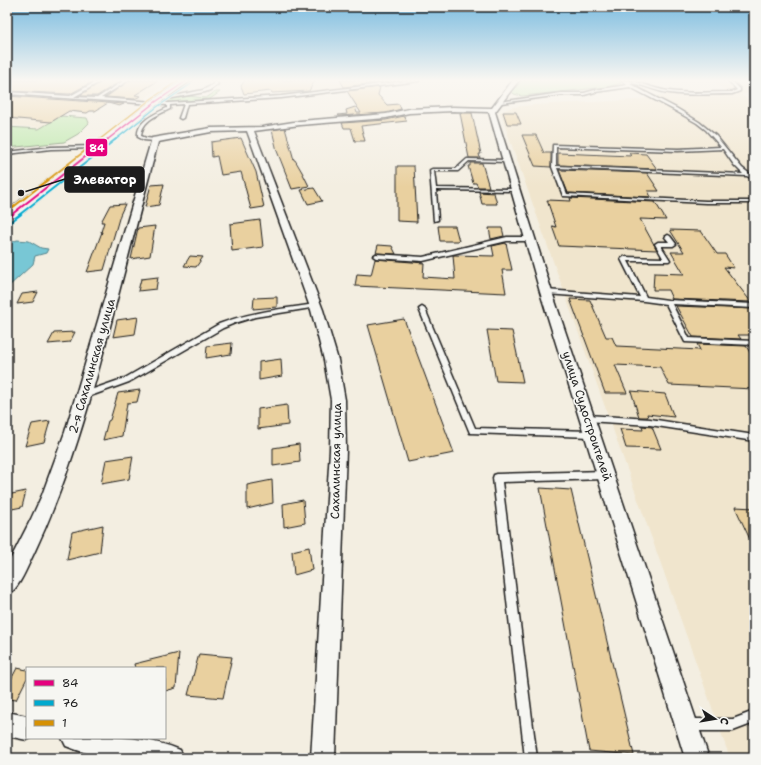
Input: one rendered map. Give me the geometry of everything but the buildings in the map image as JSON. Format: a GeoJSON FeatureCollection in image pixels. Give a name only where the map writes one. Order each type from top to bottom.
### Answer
{"type":"FeatureCollection","features":[{"type":"Feature","properties":{"kind":"main road"},"geometry":{"type":"LineString","coordinates":[[7,218],[97,147],[141,116]]}},
{"type":"Feature","properties":{"kind":"street"},"geometry":{"type":"LineString","coordinates":[[155,140],[211,130],[250,130],[305,122],[327,122],[387,116]]}},
{"type":"Feature","properties":{"kind":"street","name":"улица Судостроителей"},"geometry":{"type":"LineString","coordinates":[[493,116],[546,292],[697,758]]}},
{"type":"Feature","properties":{"kind":"street","name":"Сахалинская улица"},"geometry":{"type":"LineString","coordinates":[[250,130],[315,306],[331,360],[338,400],[338,450],[323,758]]}},
{"type":"Feature","properties":{"kind":"street","name":"2-я Сахалинская улица"},"geometry":{"type":"LineString","coordinates":[[7,585],[19,565],[46,507],[65,457],[84,395],[155,140]]}},
{"type":"Feature","properties":{"kind":"street"},"geometry":{"type":"LineString","coordinates":[[7,724],[26,728]]}},
{"type":"Feature","properties":{"kind":"street"},"geometry":{"type":"LineString","coordinates":[[79,739],[172,758]]}},
{"type":"Feature","properties":{"kind":"lane"},"geometry":{"type":"LineString","coordinates":[[154,116],[141,126],[138,131],[139,136],[144,139],[155,140]]}},
{"type":"Feature","properties":{"kind":"lane"},"geometry":{"type":"LineString","coordinates":[[685,116],[702,125],[715,137],[734,164],[746,175],[754,179]]}},
{"type":"Feature","properties":{"kind":"lane"},"geometry":{"type":"LineString","coordinates":[[723,148],[678,150],[554,146],[554,167],[564,195],[706,202],[754,202]]}},
{"type":"Feature","properties":{"kind":"lane"},"geometry":{"type":"LineString","coordinates":[[7,153],[51,148],[97,147]]}},
{"type":"Feature","properties":{"kind":"lane"},"geometry":{"type":"LineString","coordinates":[[436,220],[432,170],[457,170],[468,160],[507,161]]}},
{"type":"Feature","properties":{"kind":"lane"},"geometry":{"type":"LineString","coordinates":[[554,167],[746,175]]}},
{"type":"Feature","properties":{"kind":"lane"},"geometry":{"type":"LineString","coordinates":[[433,189],[515,190]]}},
{"type":"Feature","properties":{"kind":"lane"},"geometry":{"type":"LineString","coordinates":[[644,299],[624,259],[667,260],[658,244],[673,244],[668,237]]}},
{"type":"Feature","properties":{"kind":"lane"},"geometry":{"type":"LineString","coordinates":[[376,256],[423,259],[507,239],[530,240]]}},
{"type":"Feature","properties":{"kind":"lane"},"geometry":{"type":"LineString","coordinates":[[546,292],[668,302],[754,306]]}},
{"type":"Feature","properties":{"kind":"lane"},"geometry":{"type":"LineString","coordinates":[[668,302],[687,340],[754,343]]}},
{"type":"Feature","properties":{"kind":"lane"},"geometry":{"type":"LineString","coordinates":[[84,395],[127,380],[234,320],[252,314],[315,306]]}},
{"type":"Feature","properties":{"kind":"lane"},"geometry":{"type":"LineString","coordinates":[[422,309],[473,430],[592,434]]}},
{"type":"Feature","properties":{"kind":"lane"},"geometry":{"type":"LineString","coordinates":[[587,418],[650,422],[754,438]]}},
{"type":"Feature","properties":{"kind":"lane"},"geometry":{"type":"LineString","coordinates":[[531,758],[497,478],[605,475]]}},
{"type":"Feature","properties":{"kind":"lane"},"geometry":{"type":"LineString","coordinates":[[686,725],[732,726],[754,717]]}},
{"type":"Feature","properties":{"kind":"shaded area"},"geometry":{"type":"Polygon","coordinates":[[[7,116],[62,116],[41,128],[7,125],[7,116]]]}},
{"type":"Feature","properties":{"kind":"shaded area"},"geometry":{"type":"Polygon","coordinates":[[[501,116],[754,116],[754,758],[730,758],[501,116]]]}},
{"type":"Feature","properties":{"kind":"green space"},"geometry":{"type":"Polygon","coordinates":[[[61,116],[87,118],[89,123],[78,134],[64,142],[7,148],[7,127],[39,129],[61,116]]]}},
{"type":"Feature","properties":{"kind":"water"},"geometry":{"type":"Polygon","coordinates":[[[17,240],[29,241],[41,248],[48,249],[46,253],[35,256],[33,264],[7,288],[7,245],[17,240]]]}},
{"type":"Feature","properties":{"kind":"transit line","name":"1"},"geometry":{"type":"LineString","coordinates":[[7,212],[130,116]]}},
{"type":"Feature","properties":{"kind":"transit line","name":"84"},"geometry":{"type":"LineString","coordinates":[[7,218],[138,116]]}},
{"type":"Feature","properties":{"kind":"transit line","name":"76"},"geometry":{"type":"LineString","coordinates":[[10,222],[146,116]]}},
{"type":"Feature","properties":{"kind":"place","name":"Элеватор"},"geometry":{"type":"Point","coordinates":[21,193]}}]}
